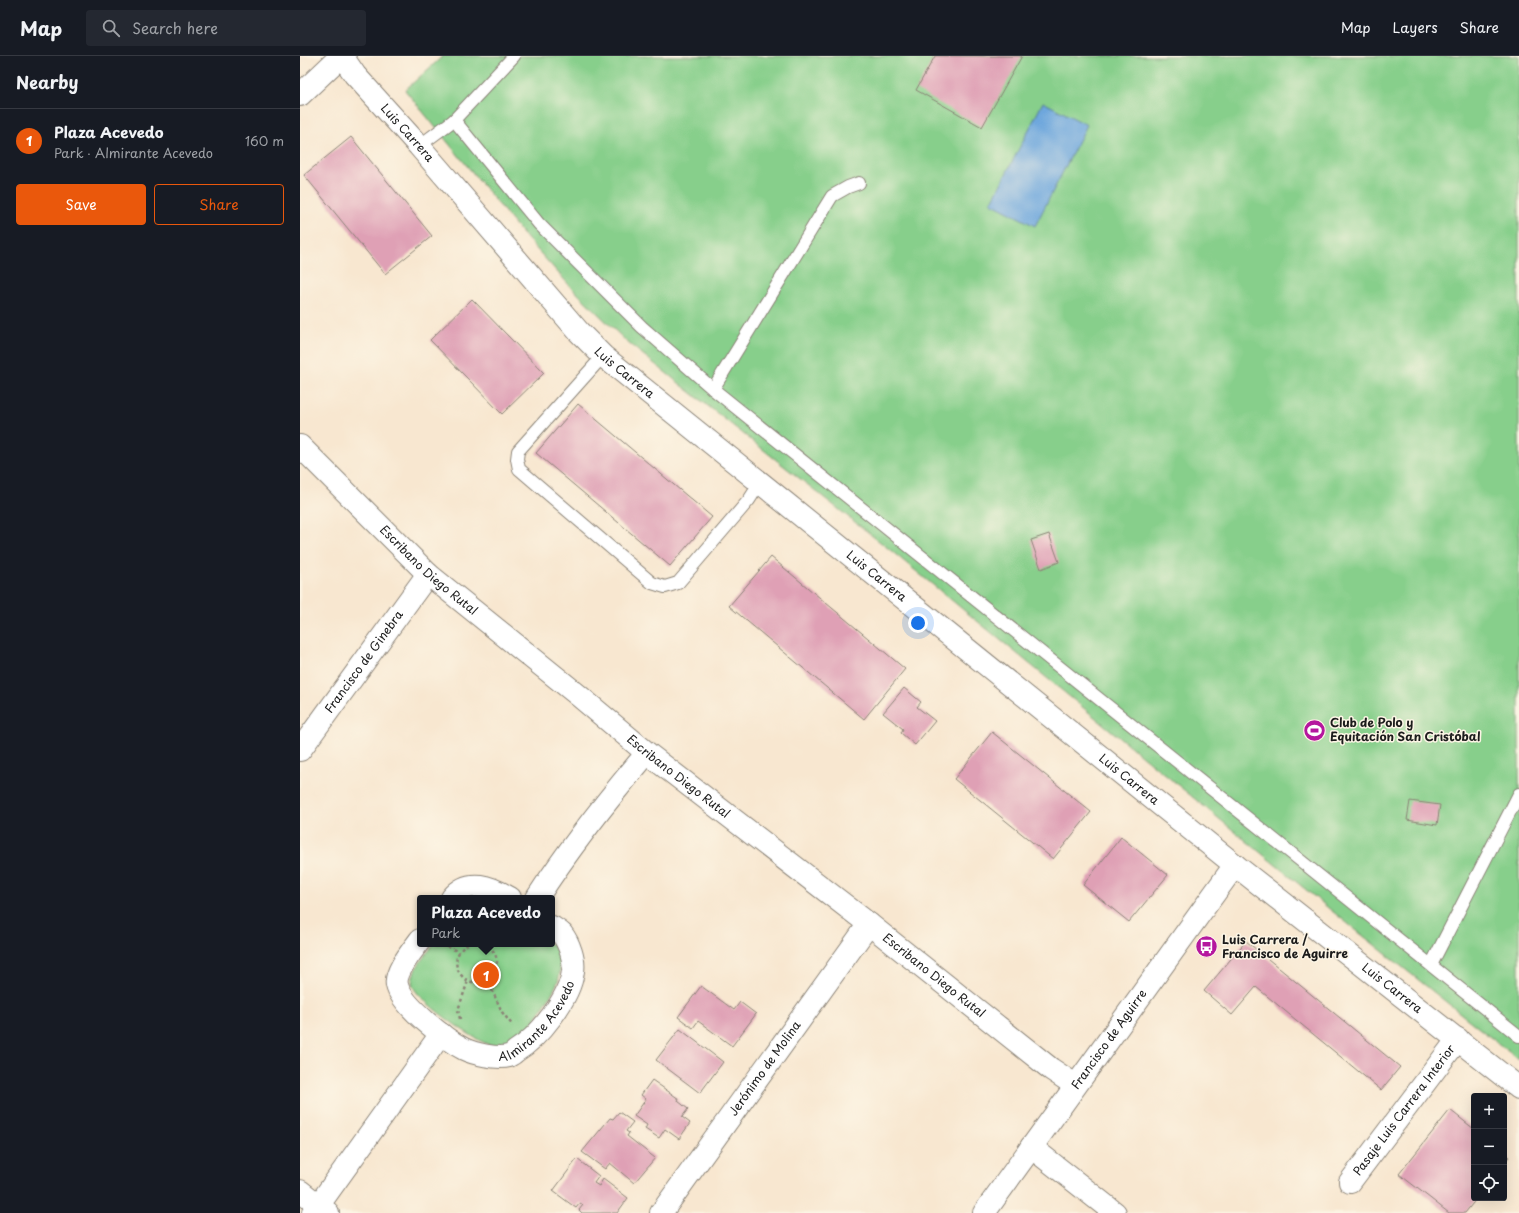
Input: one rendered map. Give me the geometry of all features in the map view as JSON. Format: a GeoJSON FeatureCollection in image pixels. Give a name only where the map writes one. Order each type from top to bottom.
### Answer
{"type":"FeatureCollection","features":[{"type":"Feature","properties":{"kind":"street"},"geometry":{"type":"LineString","coordinates":[[300,95],[341,56]]}},
{"type":"Feature","properties":{"kind":"street","name":"Luis Carrera"},"geometry":{"type":"LineString","coordinates":[[341,56],[579,332],[603,356],[1234,865],[1519,1088]]}},
{"type":"Feature","properties":{"kind":"street","name":"Escribano Diego Rutal"},"geometry":{"type":"LineString","coordinates":[[300,446],[428,574],[578,695],[647,753],[869,924],[1051,1069],[1076,1085]]}},
{"type":"Feature","properties":{"kind":"street","name":"Francisco de Ginebra"},"geometry":{"type":"LineString","coordinates":[[300,750],[428,574]]}},
{"type":"Feature","properties":{"kind":"street"},"geometry":{"type":"LineString","coordinates":[[539,895],[563,860],[647,753]]}},
{"type":"Feature","properties":{"kind":"street","name":"Francisco de Aguirre"},"geometry":{"type":"LineString","coordinates":[[984,1213],[1234,865]]}},
{"type":"Feature","properties":{"kind":"street"},"geometry":{"type":"LineString","coordinates":[[455,895],[466,888],[480,885],[493,888],[505,895]]}},
{"type":"Feature","properties":{"kind":"street","name":"Jerónimo de Molina"},"geometry":{"type":"LineString","coordinates":[[661,1213],[869,924]]}},
{"type":"Feature","properties":{"kind":"street","name":"Almirante Acevedo"},"geometry":{"type":"LineString","coordinates":[[417,944],[399,971],[396,984],[405,1000],[420,1016],[442,1034],[464,1049],[488,1056],[508,1056],[528,1044],[548,1021],[566,994],[573,971],[571,952],[562,934],[555,929]]}},
{"type":"Feature","properties":{"kind":"street"},"geometry":{"type":"LineString","coordinates":[[300,1191],[320,1210],[442,1034]]}},
{"type":"Feature","properties":{"kind":"street","name":"Pasaje Luis Carrera Interior"},"geometry":{"type":"LineString","coordinates":[[1350,1182],[1458,1039]]}},
{"type":"Feature","properties":{"kind":"street"},"geometry":{"type":"LineString","coordinates":[[1032,1147],[1115,1213]]}},
{"type":"Feature","properties":{"kind":"lane"},"geometry":{"type":"LineString","coordinates":[[419,146],[454,120],[514,56]]}},
{"type":"Feature","properties":{"kind":"lane"},"geometry":{"type":"LineString","coordinates":[[454,120],[539,224],[642,327],[713,389],[1519,1036]]}},
{"type":"Feature","properties":{"kind":"lane"},"geometry":{"type":"LineString","coordinates":[[713,389],[832,196],[859,183]]}},
{"type":"Feature","properties":{"kind":"lane"},"geometry":{"type":"LineString","coordinates":[[603,356],[518,451],[517,459],[519,469],[652,583],[665,588],[678,583],[749,500],[760,483]]}},
{"type":"Feature","properties":{"kind":"lane"},"geometry":{"type":"LineString","coordinates":[[1431,965],[1519,794]]}},
{"type":"Feature","properties":{"kind":"path"},"geometry":{"type":"LineString","coordinates":[[448,947],[459,952]]}},
{"type":"Feature","properties":{"kind":"path"},"geometry":{"type":"LineString","coordinates":[[465,947],[459,952],[456,959],[458,972],[468,981],[481,982],[492,975],[497,962],[493,950],[490,947]]}},
{"type":"Feature","properties":{"kind":"path"},"geometry":{"type":"LineString","coordinates":[[487,979],[502,1012],[528,1044]]}},
{"type":"Feature","properties":{"kind":"path"},"geometry":{"type":"LineString","coordinates":[[464,1049],[458,1010],[468,981]]}},
{"type":"Feature","properties":{"kind":"green space","name":"Club de Polo y Equitación San Cristóbal"},"geometry":{"type":"Polygon","coordinates":[[[443,56],[1519,56],[1519,1060],[1332,911],[889,549],[627,342],[571,287],[522,233],[405,90],[443,56]]]}},
{"type":"Feature","properties":{"kind":"green space"},"geometry":{"type":"Polygon","coordinates":[[[432,947],[554,947],[559,956],[560,971],[558,981],[552,994],[523,1035],[514,1042],[508,1044],[490,1045],[471,1036],[445,1018],[415,990],[412,983],[414,973],[420,962],[432,947]]]}},
{"type":"Feature","properties":{"kind":"water"},"geometry":{"type":"Polygon","coordinates":[[[1043,102],[1087,125],[1035,226],[991,203],[1043,102]]]}},
{"type":"Feature","properties":{"kind":"building"},"geometry":{"type":"Polygon","coordinates":[[[935,56],[1022,56],[982,127],[916,90],[935,56]]]}},
{"type":"Feature","properties":{"kind":"building"},"geometry":{"type":"Polygon","coordinates":[[[351,137],[432,236],[385,274],[304,175],[351,137]]]}},
{"type":"Feature","properties":{"kind":"building"},"geometry":{"type":"Polygon","coordinates":[[[472,299],[544,373],[502,414],[430,340],[472,299]]]}},
{"type":"Feature","properties":{"kind":"building"},"geometry":{"type":"Polygon","coordinates":[[[578,404],[712,517],[670,566],[536,453],[578,404]]]}},
{"type":"Feature","properties":{"kind":"building"},"geometry":{"type":"Polygon","coordinates":[[[1049,534],[1059,562],[1041,569],[1031,540],[1049,534]]]}},
{"type":"Feature","properties":{"kind":"building"},"geometry":{"type":"Polygon","coordinates":[[[771,557],[905,669],[864,719],[729,606],[771,557]]]}},
{"type":"Feature","properties":{"kind":"building"},"geometry":{"type":"Polygon","coordinates":[[[904,688],[921,702],[917,707],[935,721],[915,745],[901,733],[903,729],[883,713],[904,688]]]}},
{"type":"Feature","properties":{"kind":"building"},"geometry":{"type":"Polygon","coordinates":[[[992,732],[1091,812],[1053,859],[954,779],[992,732]]]}},
{"type":"Feature","properties":{"kind":"building"},"geometry":{"type":"Polygon","coordinates":[[[1410,801],[1440,805],[1437,825],[1407,820],[1410,801]]]}},
{"type":"Feature","properties":{"kind":"building"},"geometry":{"type":"Polygon","coordinates":[[[1121,837],[1168,875],[1129,922],[1083,885],[1121,837]]]}},
{"type":"Feature","properties":{"kind":"building"},"geometry":{"type":"Polygon","coordinates":[[[1246,941],[1400,1067],[1381,1090],[1256,987],[1232,1015],[1204,991],[1246,941]]]}},
{"type":"Feature","properties":{"kind":"building"},"geometry":{"type":"Polygon","coordinates":[[[701,986],[734,1010],[740,1002],[756,1014],[732,1046],[698,1021],[693,1028],[678,1017],[701,986]]]}},
{"type":"Feature","properties":{"kind":"building"},"geometry":{"type":"Polygon","coordinates":[[[680,1029],[723,1062],[700,1093],[656,1060],[680,1029]]]}},
{"type":"Feature","properties":{"kind":"building"},"geometry":{"type":"Polygon","coordinates":[[[652,1080],[679,1099],[678,1101],[688,1109],[682,1117],[690,1123],[679,1139],[665,1129],[659,1138],[645,1129],[647,1125],[634,1116],[646,1099],[641,1095],[652,1080]]]}},
{"type":"Feature","properties":{"kind":"building"},"geometry":{"type":"Polygon","coordinates":[[[1450,1110],[1471,1127],[1471,1201],[1475,1201],[1465,1213],[1449,1213],[1399,1174],[1450,1110]]]}},
{"type":"Feature","properties":{"kind":"building"},"geometry":{"type":"Polygon","coordinates":[[[619,1112],[633,1122],[626,1131],[629,1133],[627,1136],[655,1158],[634,1183],[610,1163],[605,1169],[582,1152],[610,1118],[613,1119],[619,1112]]]}},
{"type":"Feature","properties":{"kind":"building"},"geometry":{"type":"Polygon","coordinates":[[[577,1159],[599,1176],[594,1183],[599,1186],[603,1179],[628,1198],[617,1213],[582,1213],[579,1210],[583,1205],[580,1203],[576,1208],[553,1191],[577,1159]]]}},
{"type":"Feature","properties":{"kind":"place","name":"Club de Polo y Equitación San Cristóbal"},"geometry":{"type":"Point","coordinates":[1315,730]}},
{"type":"Feature","properties":{"kind":"place","name":"Luis Carrera / Francisco de Aguirre"},"geometry":{"type":"Point","coordinates":[1206,947]}},
{"type":"Feature","properties":{"kind":"place","name":"Plaza Acevedo"},"geometry":{"type":"Point","coordinates":[486,975]}}]}
